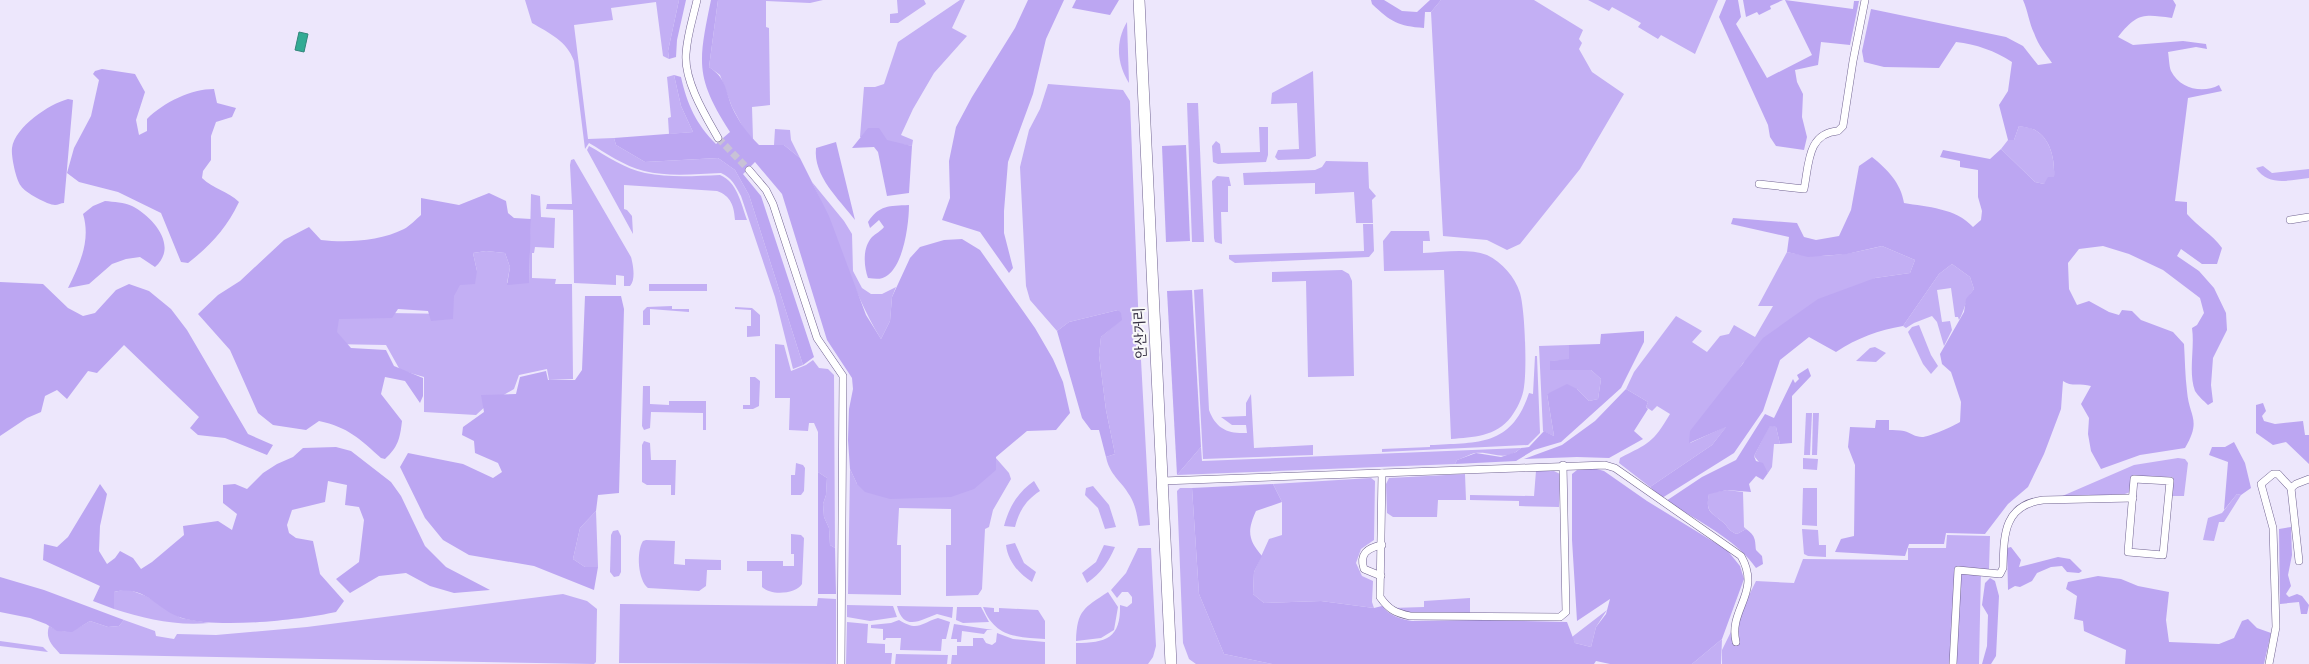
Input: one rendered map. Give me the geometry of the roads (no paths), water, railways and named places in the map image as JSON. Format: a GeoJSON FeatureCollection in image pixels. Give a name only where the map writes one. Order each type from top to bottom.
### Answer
{"type":"FeatureCollection","features":[{"type":"Feature","properties":{"kind":"main road","name":"안산거리"},"geometry":{"type":"LineString","coordinates":[[1139,0],[1171,664]]}},
{"type":"Feature","properties":{"kind":"street"},"geometry":{"type":"LineString","coordinates":[[697,0],[690,24],[686,67],[700,107],[718,138]]}},
{"type":"Feature","properties":{"kind":"street"},"geometry":{"type":"LineString","coordinates":[[1759,184],[1804,189],[1811,151],[1818,137],[1831,131],[1838,131],[1843,126],[1853,61],[1866,0]]}},
{"type":"Feature","properties":{"kind":"street"},"geometry":{"type":"LineString","coordinates":[[749,170],[766,190],[773,204],[816,338],[843,376],[841,664]]}},
{"type":"Feature","properties":{"kind":"street"},"geometry":{"type":"LineString","coordinates":[[2290,220],[2309,217]]}},
{"type":"Feature","properties":{"kind":"street"},"geometry":{"type":"LineString","coordinates":[[1162,481],[1563,465],[1605,465],[1615,468],[1741,556],[1748,569],[1749,580],[1734,633],[1736,642]]}},
{"type":"Feature","properties":{"kind":"street"},"geometry":{"type":"LineString","coordinates":[[1382,473],[1380,597],[1388,608],[1400,614],[1410,616],[1560,617],[1566,612],[1563,465]]}},
{"type":"Feature","properties":{"kind":"street"},"geometry":{"type":"LineString","coordinates":[[2269,664],[2276,627],[2273,528],[2261,484],[2273,474],[2278,474],[2291,488],[2299,561]]}},
{"type":"Feature","properties":{"kind":"street"},"geometry":{"type":"LineString","coordinates":[[2134,479],[2170,481],[2162,555],[2128,552],[2133,498],[2134,479]]}},
{"type":"Feature","properties":{"kind":"street"},"geometry":{"type":"LineString","coordinates":[[2291,488],[2296,484],[2309,479]]}},
{"type":"Feature","properties":{"kind":"street"},"geometry":{"type":"LineString","coordinates":[[1953,664],[1958,570],[2000,574],[2003,568],[2005,528],[2021,508],[2034,501],[2044,500],[2133,498]]}},
{"type":"Feature","properties":{"kind":"street"},"geometry":{"type":"LineString","coordinates":[[1381,576],[1364,569],[1362,561],[1364,554],[1370,547],[1382,545]]}},
{"type":"Feature","properties":{"kind":"tunnel"},"geometry":{"type":"LineString","coordinates":[[718,138],[749,170]]}}]}
